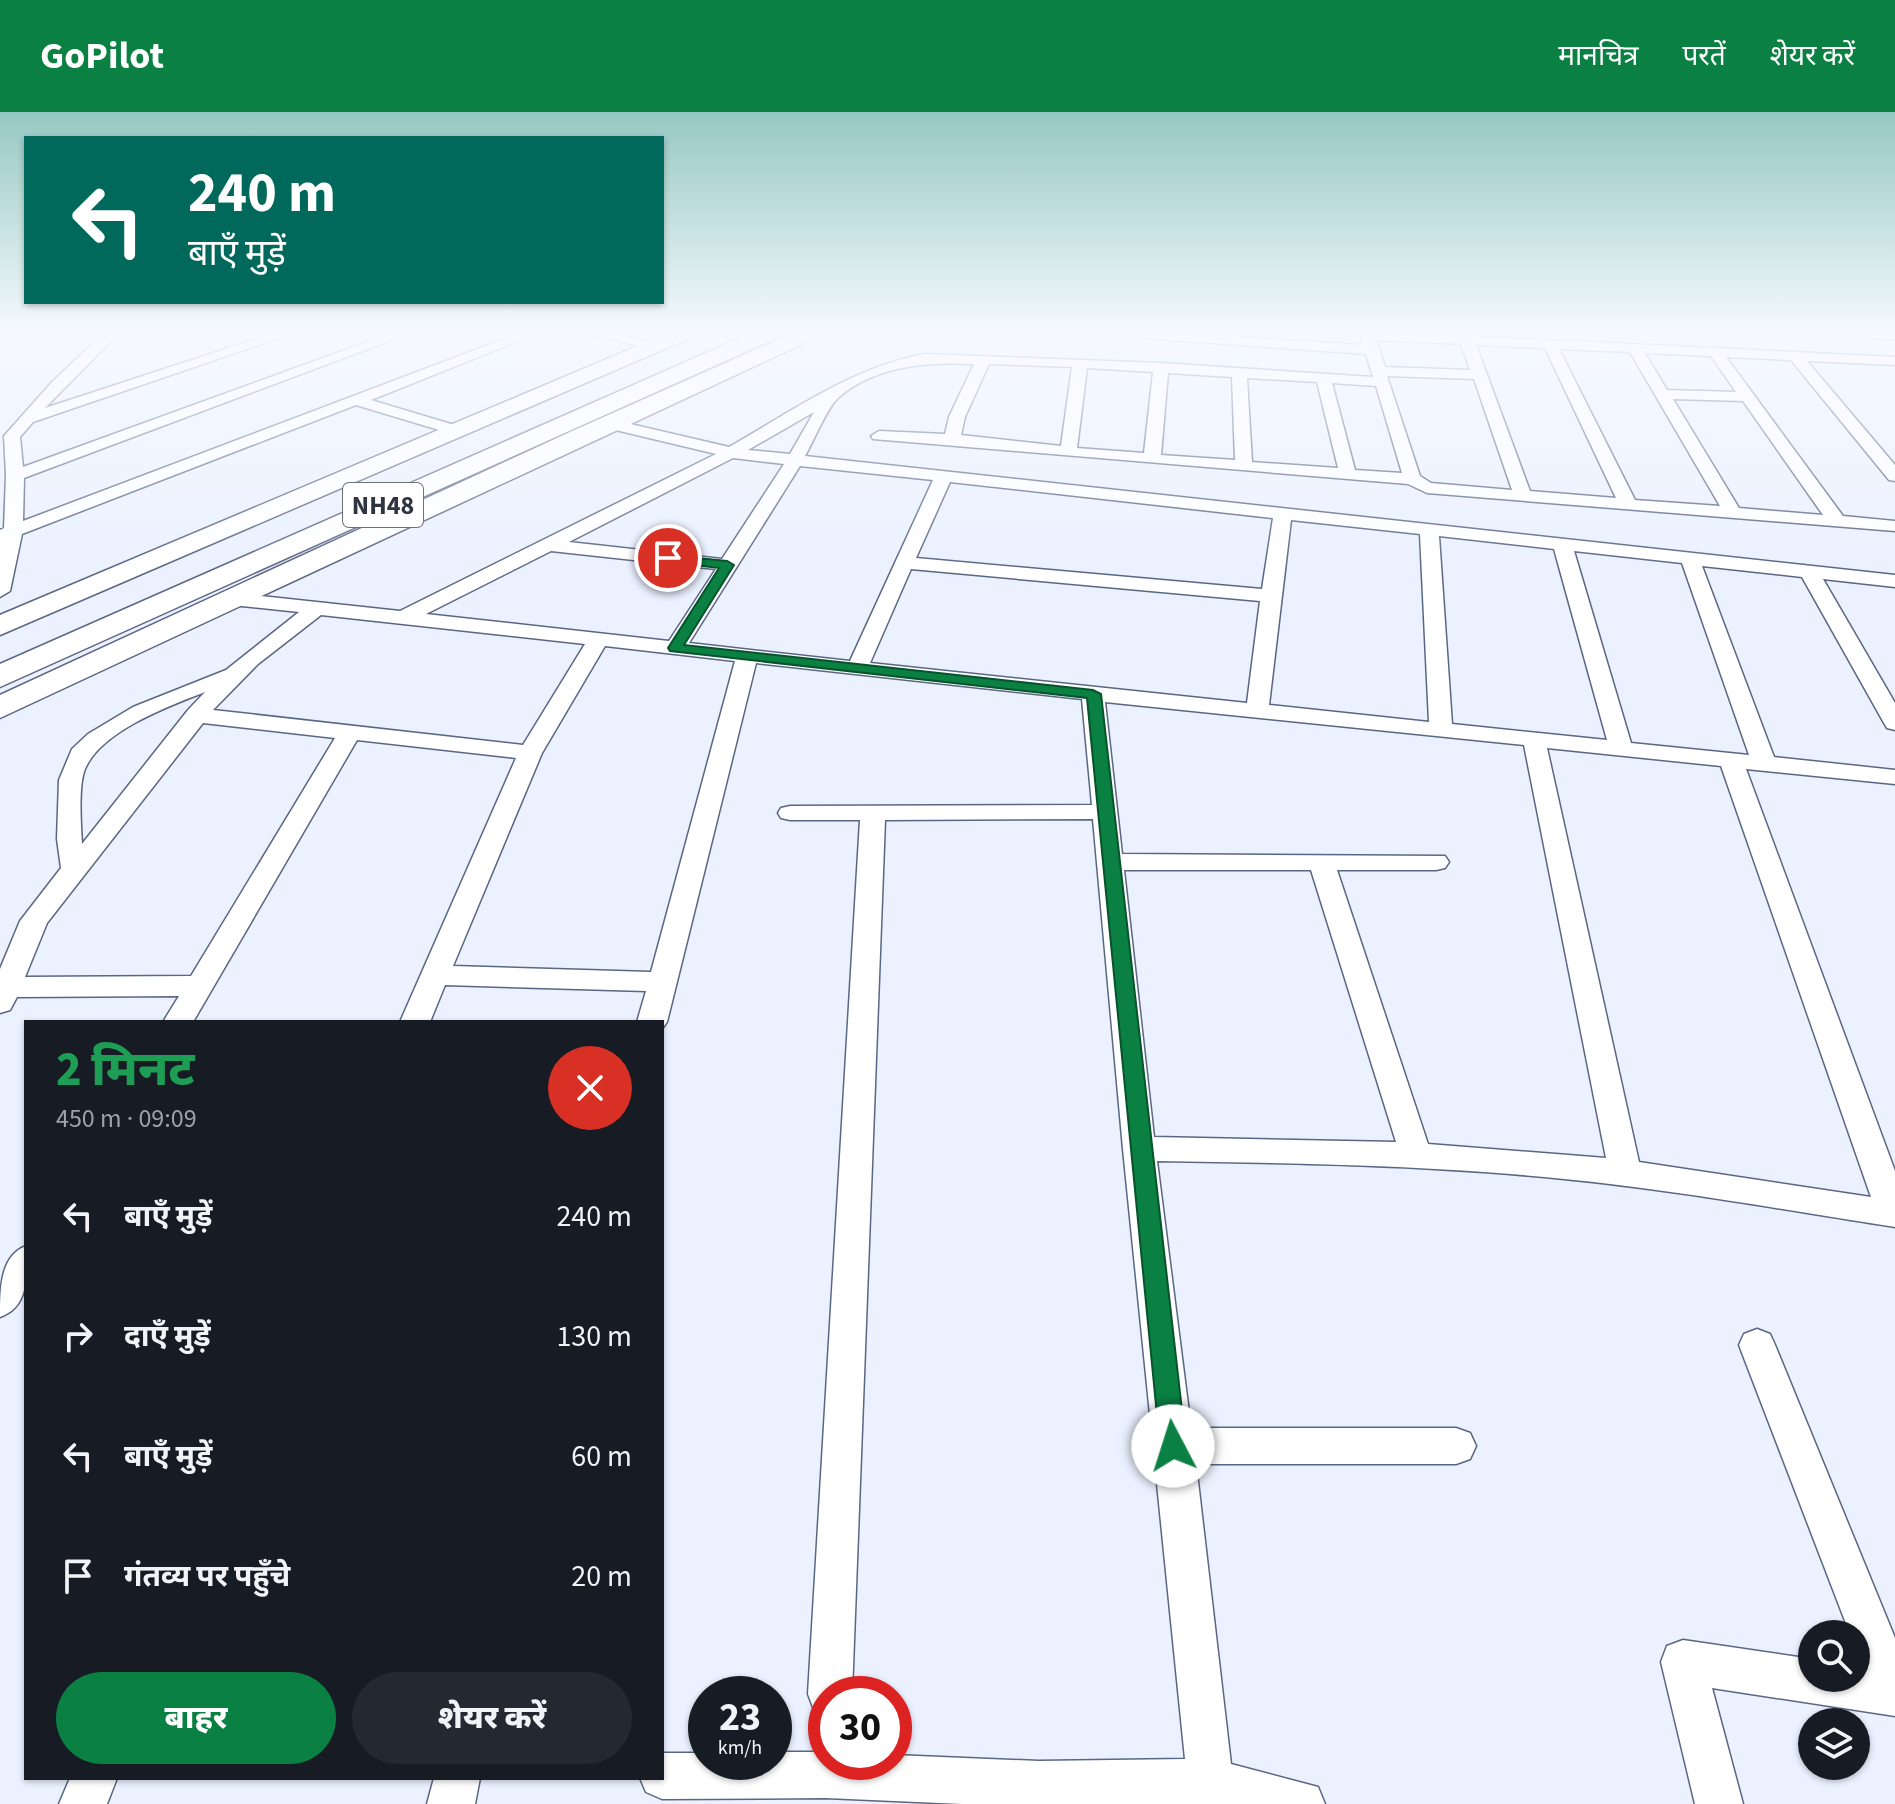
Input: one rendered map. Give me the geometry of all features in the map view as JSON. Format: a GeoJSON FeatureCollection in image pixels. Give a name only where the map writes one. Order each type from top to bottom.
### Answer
{"type":"FeatureCollection","features":[{"type":"Feature","properties":{"kind":"highway","name":"NH48"},"geometry":{"type":"LineString","coordinates":[[0,658],[551,413]]}},
{"type":"Feature","properties":{"kind":"highway","name":"NH48"},"geometry":{"type":"LineString","coordinates":[[0,677],[590,413]]}},
{"type":"Feature","properties":{"kind":"main road"},"geometry":{"type":"LineString","coordinates":[[0,626],[496,413]]}},
{"type":"Feature","properties":{"kind":"main road"},"geometry":{"type":"LineString","coordinates":[[0,708],[633,413]]}},
{"type":"Feature","properties":{"kind":"street"},"geometry":{"type":"LineString","coordinates":[[0,591],[6,571],[6,533],[17,475],[12,436],[20,417],[26,413]]}},
{"type":"Feature","properties":{"kind":"street"},"geometry":{"type":"LineString","coordinates":[[20,417],[33,413]]}},
{"type":"Feature","properties":{"kind":"street"},"geometry":{"type":"LineString","coordinates":[[17,475],[187,413]]}},
{"type":"Feature","properties":{"kind":"street"},"geometry":{"type":"LineString","coordinates":[[6,533],[321,413]]}},
{"type":"Feature","properties":{"kind":"street"},"geometry":{"type":"LineString","coordinates":[[398,413],[455,430]]}},
{"type":"Feature","properties":{"kind":"street"},"geometry":{"type":"LineString","coordinates":[[403,618],[731,453],[800,413]]}},
{"type":"Feature","properties":{"kind":"street"},"geometry":{"type":"LineString","coordinates":[[675,648],[795,460],[821,413]]}},
{"type":"Feature","properties":{"kind":"street"},"geometry":{"type":"LineString","coordinates":[[952,439],[959,413]]}},
{"type":"Feature","properties":{"kind":"street"},"geometry":{"type":"LineString","coordinates":[[1068,452],[1073,413]]}},
{"type":"Feature","properties":{"kind":"street"},"geometry":{"type":"LineString","coordinates":[[1152,459],[1157,413]]}},
{"type":"Feature","properties":{"kind":"street"},"geometry":{"type":"LineString","coordinates":[[1241,413],[1244,467]]}},
{"type":"Feature","properties":{"kind":"street"},"geometry":{"type":"LineString","coordinates":[[1332,413],[1348,474]]}},
{"type":"Feature","properties":{"kind":"street"},"geometry":{"type":"LineString","coordinates":[[1391,413],[1412,479]]}},
{"type":"Feature","properties":{"kind":"street"},"geometry":{"type":"LineString","coordinates":[[1493,413],[1523,497]]}},
{"type":"Feature","properties":{"kind":"street"},"geometry":{"type":"LineString","coordinates":[[1584,413],[1628,504]]}},
{"type":"Feature","properties":{"kind":"street"},"geometry":{"type":"LineString","coordinates":[[1673,413],[1732,512]]}},
{"type":"Feature","properties":{"kind":"street"},"geometry":{"type":"LineString","coordinates":[[1759,413],[1837,521]]}},
{"type":"Feature","properties":{"kind":"street"},"geometry":{"type":"LineString","coordinates":[[1843,413],[1895,476]]}},
{"type":"Feature","properties":{"kind":"street"},"geometry":{"type":"LineString","coordinates":[[609,424],[731,453],[1429,529],[1563,526],[1690,558],[1895,581]]}},
{"type":"Feature","properties":{"kind":"street"},"geometry":{"type":"LineString","coordinates":[[879,436],[952,439],[1068,452],[1412,479],[1440,491],[1523,497],[1563,526],[1621,748]]}},
{"type":"Feature","properties":{"kind":"street"},"geometry":{"type":"LineString","coordinates":[[857,668],[944,476]]}},
{"type":"Feature","properties":{"kind":"street"},"geometry":{"type":"LineString","coordinates":[[1563,526],[1628,504],[1895,526]]}},
{"type":"Feature","properties":{"kind":"street"},"geometry":{"type":"LineString","coordinates":[[1257,711],[1283,513]]}},
{"type":"Feature","properties":{"kind":"street"},"geometry":{"type":"LineString","coordinates":[[1429,529],[1441,730]]}},
{"type":"Feature","properties":{"kind":"street"},"geometry":{"type":"LineString","coordinates":[[548,545],[727,565]]}},
{"type":"Feature","properties":{"kind":"street"},"geometry":{"type":"LineString","coordinates":[[1690,558],[1764,763]]}},
{"type":"Feature","properties":{"kind":"street"},"geometry":{"type":"LineString","coordinates":[[905,563],[1270,596]]}},
{"type":"Feature","properties":{"kind":"street"},"geometry":{"type":"LineString","coordinates":[[1809,571],[1895,723]]}},
{"type":"Feature","properties":{"kind":"street"},"geometry":{"type":"LineString","coordinates":[[232,599],[1093,694],[1895,777]]}},
{"type":"Feature","properties":{"kind":"street"},"geometry":{"type":"LineString","coordinates":[[201,986],[3,995],[34,921],[74,869],[104,838],[196,715],[232,675],[316,609]]}},
{"type":"Feature","properties":{"kind":"street"},"geometry":{"type":"LineString","coordinates":[[416,1020],[530,753],[598,640]]}},
{"type":"Feature","properties":{"kind":"street"},"geometry":{"type":"LineString","coordinates":[[652,1020],[747,656]]}},
{"type":"Feature","properties":{"kind":"street"},"geometry":{"type":"LineString","coordinates":[[74,869],[68,845],[72,769],[87,750],[100,735],[126,719],[232,675]]}},
{"type":"Feature","properties":{"kind":"street"},"geometry":{"type":"LineString","coordinates":[[1093,694],[1139,1149],[1210,1782]]}},
{"type":"Feature","properties":{"kind":"street"},"geometry":{"type":"LineString","coordinates":[[196,715],[530,753]]}},
{"type":"Feature","properties":{"kind":"street"},"geometry":{"type":"LineString","coordinates":[[179,1020],[350,732]]}},
{"type":"Feature","properties":{"kind":"street"},"geometry":{"type":"LineString","coordinates":[[1534,740],[1625,1173]]}},
{"type":"Feature","properties":{"kind":"street"},"geometry":{"type":"LineString","coordinates":[[1139,1149],[1312,1150],[1416,1155],[1625,1173],[1894,1214],[1731,760]]}},
{"type":"Feature","properties":{"kind":"street"},"geometry":{"type":"LineString","coordinates":[[831,1676],[873,812]]}},
{"type":"Feature","properties":{"kind":"street"},"geometry":{"type":"LineString","coordinates":[[790,813],[1105,812]]}},
{"type":"Feature","properties":{"kind":"street"},"geometry":{"type":"LineString","coordinates":[[1110,862],[1436,862]]}},
{"type":"Feature","properties":{"kind":"street"},"geometry":{"type":"LineString","coordinates":[[1321,862],[1416,1155]]}},
{"type":"Feature","properties":{"kind":"street"},"geometry":{"type":"LineString","coordinates":[[435,975],[662,982]]}},
{"type":"Feature","properties":{"kind":"street"},"geometry":{"type":"LineString","coordinates":[[0,1302],[24,1263]]}},
{"type":"Feature","properties":{"kind":"street"},"geometry":{"type":"LineString","coordinates":[[1757,1345],[1895,1694]]}},
{"type":"Feature","properties":{"kind":"street"},"geometry":{"type":"LineString","coordinates":[[1173,1446],[1456,1446]]}},
{"type":"Feature","properties":{"kind":"street"},"geometry":{"type":"LineString","coordinates":[[1719,1804],[1683,1662],[1895,1694]]}},
{"type":"Feature","properties":{"kind":"street"},"geometry":{"type":"LineString","coordinates":[[664,1776],[808,1769]]}},
{"type":"Feature","properties":{"kind":"street"},"geometry":{"type":"LineString","coordinates":[[912,1778],[1039,1794],[1210,1782],[1301,1804]]}},
{"type":"Feature","properties":{"kind":"street"},"geometry":{"type":"LineString","coordinates":[[83,1804],[93,1780]]}},
{"type":"Feature","properties":{"kind":"street"},"geometry":{"type":"LineString","coordinates":[[451,1804],[457,1780]]}},
{"type":"Feature","properties":{"kind":"route"},"geometry":{"type":"LineString","coordinates":[[668,558],[727,565],[675,648],[1093,694],[1173,1446]]}}]}
